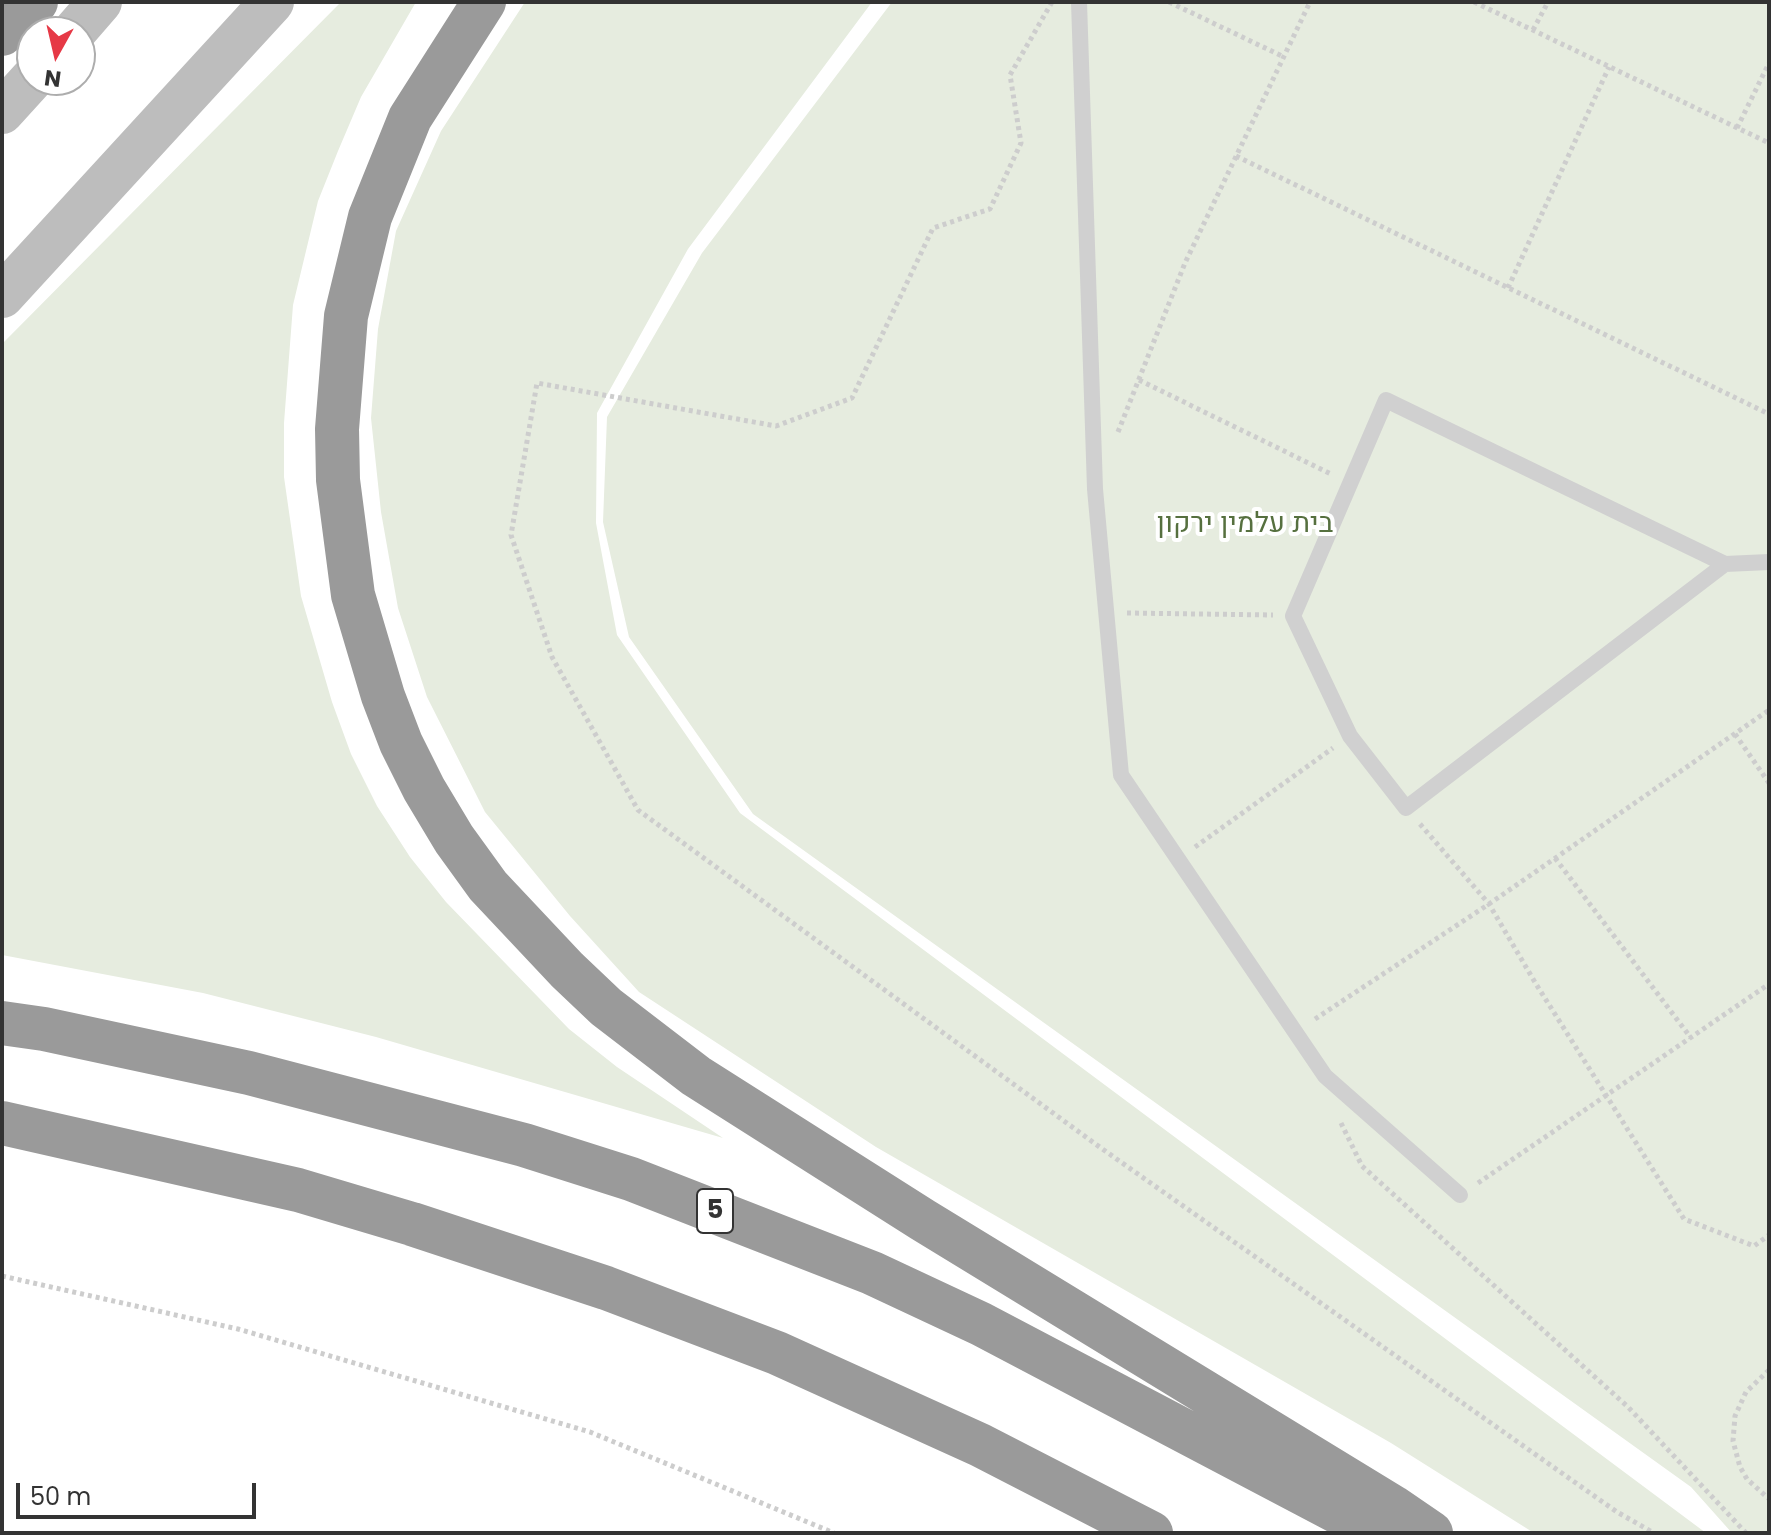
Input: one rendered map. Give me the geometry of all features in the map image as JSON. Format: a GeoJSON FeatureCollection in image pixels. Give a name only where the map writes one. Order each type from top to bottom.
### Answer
{"type":"FeatureCollection","features":[{"type":"Feature","properties":{"kind":"highway"},"geometry":{"type":"LineString","coordinates":[[2,34],[36,2]]}},
{"type":"Feature","properties":{"kind":"highway"},"geometry":{"type":"LineString","coordinates":[[484,2],[410,118],[370,217],[346,316],[337,429],[338,480],[353,595],[383,696],[401,743],[454,839],[488,886],[567,970],[606,1007],[696,1076],[923,1220],[1431,1533]]}},
{"type":"Feature","properties":{"kind":"highway","name":"5"},"geometry":{"type":"LineString","coordinates":[[2,1023],[44,1029],[249,1073],[524,1145],[644,1184],[872,1273],[981,1324],[1378,1533]]}},
{"type":"Feature","properties":{"kind":"highway"},"geometry":{"type":"LineString","coordinates":[[2,1123],[298,1190],[606,1288],[777,1353],[980,1445],[1151,1533]]}},
{"type":"Feature","properties":{"kind":"main road"},"geometry":{"type":"LineString","coordinates":[[2,296],[272,2]]}},
{"type":"Feature","properties":{"kind":"main road"},"geometry":{"type":"LineString","coordinates":[[2,112],[17,96]]}},
{"type":"Feature","properties":{"kind":"lane"},"geometry":{"type":"LineString","coordinates":[[1079,2],[1095,489],[1121,775],[1325,1076],[1460,1195]]}},
{"type":"Feature","properties":{"kind":"lane"},"geometry":{"type":"LineString","coordinates":[[1725,564],[1406,808],[1350,736],[1293,616],[1386,400],[1725,564],[1769,562]]}},
{"type":"Feature","properties":{"kind":"path"},"geometry":{"type":"LineString","coordinates":[[1052,2],[1010,75],[1021,143],[990,209],[933,228],[852,398],[776,426],[537,383],[511,535],[552,657],[638,810],[1101,1148],[1617,1512],[1654,1533]]}},
{"type":"Feature","properties":{"kind":"path"},"geometry":{"type":"LineString","coordinates":[[1169,2],[1284,57]]}},
{"type":"Feature","properties":{"kind":"path"},"geometry":{"type":"LineString","coordinates":[[1117,435],[1185,263],[1310,2]]}},
{"type":"Feature","properties":{"kind":"path"},"geometry":{"type":"LineString","coordinates":[[1474,2],[1769,143]]}},
{"type":"Feature","properties":{"kind":"path"},"geometry":{"type":"LineString","coordinates":[[1533,30],[1548,2]]}},
{"type":"Feature","properties":{"kind":"path"},"geometry":{"type":"LineString","coordinates":[[1737,128],[1769,63]]}},
{"type":"Feature","properties":{"kind":"path"},"geometry":{"type":"LineString","coordinates":[[1508,288],[1609,67]]}},
{"type":"Feature","properties":{"kind":"path"},"geometry":{"type":"LineString","coordinates":[[1236,156],[1769,414]]}},
{"type":"Feature","properties":{"kind":"path"},"geometry":{"type":"LineString","coordinates":[[1138,380],[1350,483]]}},
{"type":"Feature","properties":{"kind":"path"},"geometry":{"type":"LineString","coordinates":[[1106,613],[1293,616]]}},
{"type":"Feature","properties":{"kind":"path"},"geometry":{"type":"LineString","coordinates":[[1295,1032],[1489,904],[1769,710]]}},
{"type":"Feature","properties":{"kind":"path"},"geometry":{"type":"LineString","coordinates":[[1735,734],[1769,783]]}},
{"type":"Feature","properties":{"kind":"path"},"geometry":{"type":"LineString","coordinates":[[1178,859],[1350,736]]}},
{"type":"Feature","properties":{"kind":"path"},"geometry":{"type":"LineString","coordinates":[[1406,808],[1489,904],[1684,1219],[1754,1246],[1769,1235]]}},
{"type":"Feature","properties":{"kind":"path"},"geometry":{"type":"LineString","coordinates":[[1555,858],[1691,1038]]}},
{"type":"Feature","properties":{"kind":"path"},"geometry":{"type":"LineString","coordinates":[[1460,1195],[1769,984]]}},
{"type":"Feature","properties":{"kind":"path"},"geometry":{"type":"LineString","coordinates":[[1335,1112],[1362,1166],[1628,1407],[1746,1533]]}},
{"type":"Feature","properties":{"kind":"path"},"geometry":{"type":"LineString","coordinates":[[2,1276],[238,1329],[590,1432],[834,1533]]}},
{"type":"Feature","properties":{"kind":"path"},"geometry":{"type":"LineString","coordinates":[[1769,1370],[1746,1392],[1735,1416],[1733,1441],[1740,1467],[1747,1479],[1769,1499]]}},
{"type":"Feature","properties":{"kind":"green space"},"geometry":{"type":"Polygon","coordinates":[[[341,2],[416,2],[361,97],[338,151],[318,201],[293,305],[284,423],[284,477],[301,596],[332,702],[351,754],[377,806],[410,857],[446,902],[569,1029],[617,1067],[723,1138],[376,1037],[203,993],[2,955],[2,344],[341,2]]]}},
{"type":"Feature","properties":{"kind":"green space"},"geometry":{"type":"Polygon","coordinates":[[[525,2],[872,2],[688,249],[597,413],[596,523],[617,635],[740,813],[1706,1533],[1534,1533],[1391,1443],[876,1147],[639,992],[570,916],[485,812],[427,697],[398,608],[381,512],[371,418],[378,329],[396,231],[441,131],[525,2]]]}},
{"type":"Feature","properties":{"kind":"green space","name":"בית עלמין ירקון"},"geometry":{"type":"Polygon","coordinates":[[[892,2],[1769,2],[1769,1533],[1732,1533],[1691,1487],[753,814],[629,637],[603,522],[607,417],[702,253],[892,2]]]}}]}
